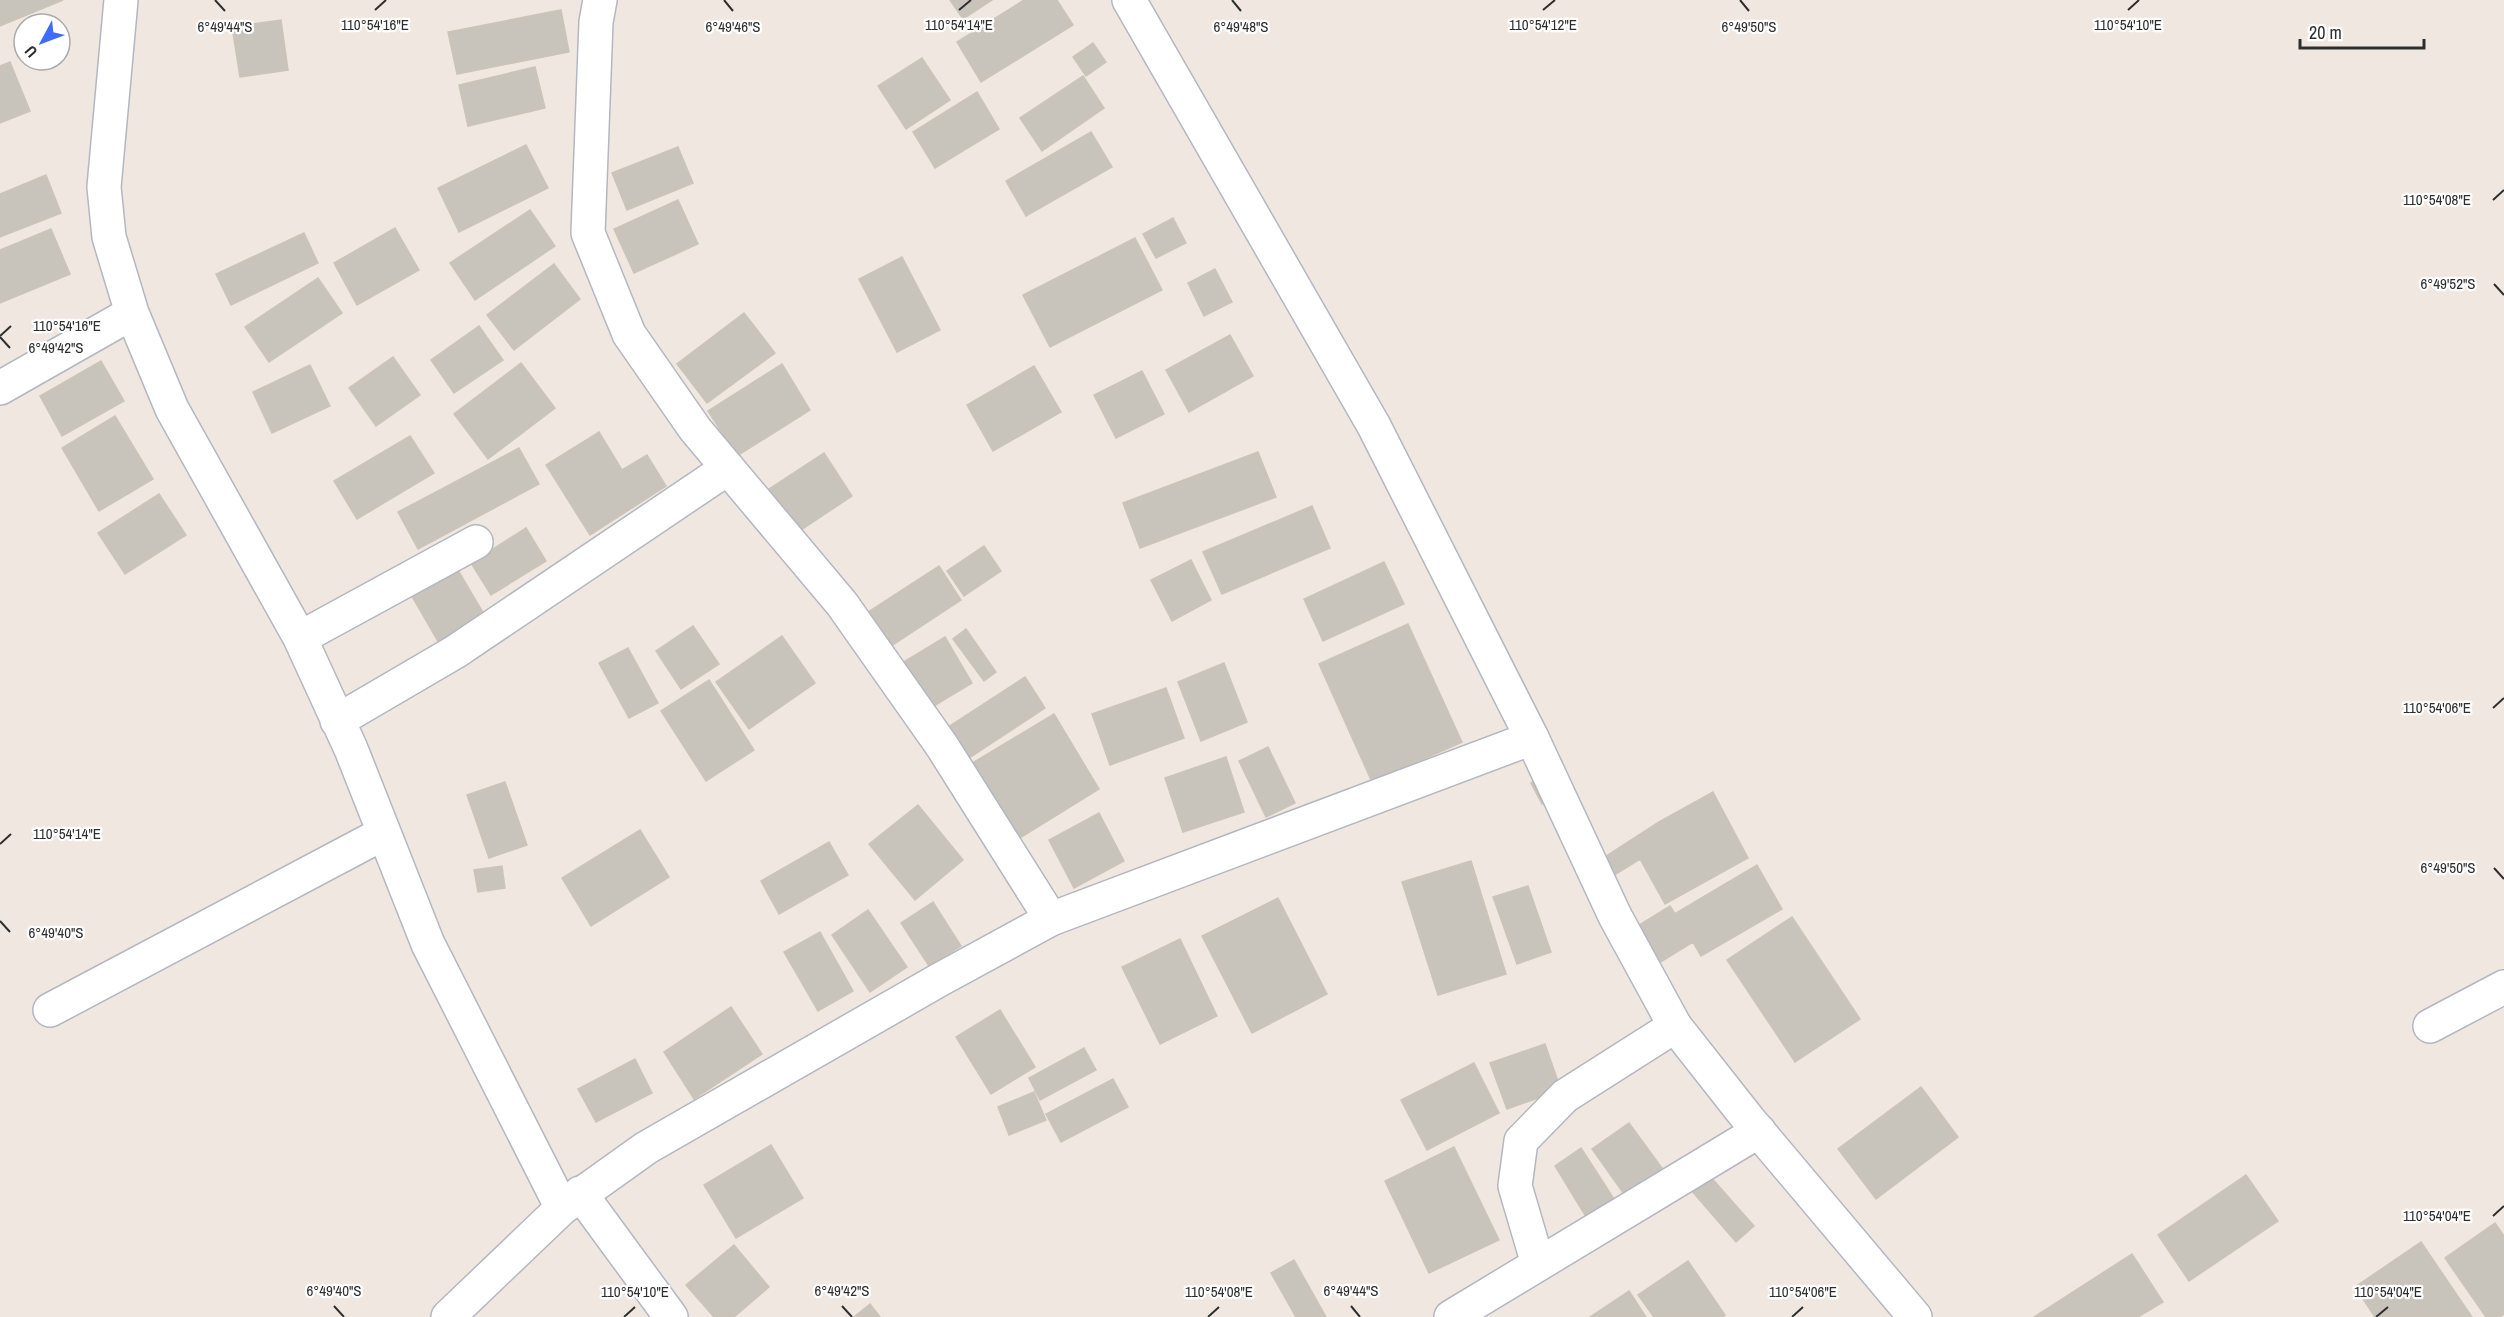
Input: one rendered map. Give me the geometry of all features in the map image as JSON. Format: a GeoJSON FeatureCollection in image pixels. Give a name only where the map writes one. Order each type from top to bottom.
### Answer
{"type":"FeatureCollection","features":[{"type":"Feature","properties":{"kind":"street"},"geometry":{"type":"LineString","coordinates":[[121,0],[104,187],[110,237],[132,313],[172,409],[300,638],[351,749],[428,945],[571,1201],[671,1317]]}},
{"type":"Feature","properties":{"kind":"street"},"geometry":{"type":"LineString","coordinates":[[600,0],[596,22],[588,233],[629,334],[695,429],[842,604],[942,746],[1052,920]]}},
{"type":"Feature","properties":{"kind":"street"},"geometry":{"type":"LineString","coordinates":[[1129,0],[1374,426],[1532,738],[1615,916],[1675,1026],[1758,1131],[1915,1317]]}},
{"type":"Feature","properties":{"kind":"street"},"geometry":{"type":"LineString","coordinates":[[0,388],[132,313]]}},
{"type":"Feature","properties":{"kind":"street"},"geometry":{"type":"LineString","coordinates":[[337,721],[455,652],[728,468]]}},
{"type":"Feature","properties":{"kind":"street"},"geometry":{"type":"LineString","coordinates":[[300,638],[476,542]]}},
{"type":"Feature","properties":{"kind":"street"},"geometry":{"type":"LineString","coordinates":[[448,1317],[571,1201],[656,1143],[939,980],[1052,920],[1532,738]]}},
{"type":"Feature","properties":{"kind":"street"},"geometry":{"type":"LineString","coordinates":[[50,1010],[384,833]]}},
{"type":"Feature","properties":{"kind":"street"},"geometry":{"type":"LineString","coordinates":[[2430,1026],[2504,987]]}},
{"type":"Feature","properties":{"kind":"street"},"geometry":{"type":"LineString","coordinates":[[1538,1264],[1515,1186],[1521,1142],[1565,1096],[1675,1026]]}},
{"type":"Feature","properties":{"kind":"street"},"geometry":{"type":"LineString","coordinates":[[1451,1317],[1758,1131]]}},
{"type":"Feature","properties":{"kind":"building"},"geometry":{"type":"Polygon","coordinates":[[[0,0],[63,0],[34,12],[12,12],[12,21],[0,26],[0,0]]]}},
{"type":"Feature","properties":{"kind":"building"},"geometry":{"type":"Polygon","coordinates":[[[950,0],[992,0],[963,19],[950,0]]]}},
{"type":"Feature","properties":{"kind":"building"},"geometry":{"type":"Polygon","coordinates":[[[1024,0],[1057,0],[1073,25],[981,82],[957,42],[1024,0]]]}},
{"type":"Feature","properties":{"kind":"building"},"geometry":{"type":"Polygon","coordinates":[[[561,10],[569,52],[457,74],[448,32],[561,10]]]}},
{"type":"Feature","properties":{"kind":"building"},"geometry":{"type":"Polygon","coordinates":[[[281,20],[288,70],[240,77],[232,27],[281,20]]]}},
{"type":"Feature","properties":{"kind":"building"},"geometry":{"type":"Polygon","coordinates":[[[1093,43],[1106,62],[1086,76],[1073,57],[1093,43]]]}},
{"type":"Feature","properties":{"kind":"building"},"geometry":{"type":"Polygon","coordinates":[[[922,58],[950,100],[906,129],[878,86],[922,58]]]}},
{"type":"Feature","properties":{"kind":"building"},"geometry":{"type":"Polygon","coordinates":[[[10,62],[12,72],[14,72],[30,111],[0,123],[0,66],[10,62]]]}},
{"type":"Feature","properties":{"kind":"building"},"geometry":{"type":"Polygon","coordinates":[[[535,67],[545,108],[468,126],[459,85],[535,67]]]}},
{"type":"Feature","properties":{"kind":"building"},"geometry":{"type":"Polygon","coordinates":[[[1083,76],[1104,108],[1042,151],[1020,118],[1083,76]]]}},
{"type":"Feature","properties":{"kind":"building"},"geometry":{"type":"Polygon","coordinates":[[[977,92],[999,129],[935,168],[913,132],[977,92]]]}},
{"type":"Feature","properties":{"kind":"building"},"geometry":{"type":"Polygon","coordinates":[[[1091,132],[1112,167],[1026,216],[1006,181],[1091,132]]]}},
{"type":"Feature","properties":{"kind":"building"},"geometry":{"type":"Polygon","coordinates":[[[526,145],[548,188],[459,232],[438,188],[526,145]]]}},
{"type":"Feature","properties":{"kind":"building"},"geometry":{"type":"Polygon","coordinates":[[[678,147],[693,183],[627,210],[612,173],[678,147]]]}},
{"type":"Feature","properties":{"kind":"building"},"geometry":{"type":"Polygon","coordinates":[[[46,175],[61,213],[0,237],[0,194],[46,175]]]}},
{"type":"Feature","properties":{"kind":"building"},"geometry":{"type":"Polygon","coordinates":[[[678,200],[698,244],[634,273],[614,229],[678,200]]]}},
{"type":"Feature","properties":{"kind":"building"},"geometry":{"type":"Polygon","coordinates":[[[530,210],[555,246],[475,300],[450,263],[530,210]]]}},
{"type":"Feature","properties":{"kind":"building"},"geometry":{"type":"Polygon","coordinates":[[[1173,218],[1186,243],[1156,258],[1143,234],[1173,218]]]}},
{"type":"Feature","properties":{"kind":"building"},"geometry":{"type":"Polygon","coordinates":[[[395,228],[419,270],[357,305],[334,263],[395,228]]]}},
{"type":"Feature","properties":{"kind":"building"},"geometry":{"type":"Polygon","coordinates":[[[51,229],[70,274],[0,303],[0,250],[51,229]]]}},
{"type":"Feature","properties":{"kind":"building"},"geometry":{"type":"Polygon","coordinates":[[[304,233],[318,263],[231,305],[216,274],[304,233]]]}},
{"type":"Feature","properties":{"kind":"building"},"geometry":{"type":"Polygon","coordinates":[[[1135,238],[1162,290],[1050,347],[1023,295],[1135,238]]]}},
{"type":"Feature","properties":{"kind":"building"},"geometry":{"type":"Polygon","coordinates":[[[902,257],[940,330],[897,352],[859,279],[902,257]]]}},
{"type":"Feature","properties":{"kind":"building"},"geometry":{"type":"Polygon","coordinates":[[[554,264],[580,299],[514,350],[487,315],[554,264]]]}},
{"type":"Feature","properties":{"kind":"building"},"geometry":{"type":"Polygon","coordinates":[[[1215,269],[1232,302],[1204,316],[1188,283],[1215,269]]]}},
{"type":"Feature","properties":{"kind":"building"},"geometry":{"type":"Polygon","coordinates":[[[318,278],[342,313],[269,362],[245,327],[318,278]]]}},
{"type":"Feature","properties":{"kind":"building"},"geometry":{"type":"Polygon","coordinates":[[[744,313],[775,353],[707,403],[677,364],[744,313]]]}},
{"type":"Feature","properties":{"kind":"building"},"geometry":{"type":"Polygon","coordinates":[[[479,326],[503,360],[454,393],[431,360],[479,326]]]}},
{"type":"Feature","properties":{"kind":"building"},"geometry":{"type":"Polygon","coordinates":[[[1230,335],[1253,376],[1189,412],[1166,370],[1230,335]]]}},
{"type":"Feature","properties":{"kind":"building"},"geometry":{"type":"Polygon","coordinates":[[[393,357],[420,395],[376,426],[349,388],[393,357]]]}},
{"type":"Feature","properties":{"kind":"building"},"geometry":{"type":"Polygon","coordinates":[[[101,361],[124,401],[62,436],[40,396],[101,361]]]}},
{"type":"Feature","properties":{"kind":"building"},"geometry":{"type":"Polygon","coordinates":[[[521,363],[555,408],[488,459],[454,414],[521,363]]]}},
{"type":"Feature","properties":{"kind":"building"},"geometry":{"type":"Polygon","coordinates":[[[782,364],[810,410],[737,456],[708,411],[782,364]]]}},
{"type":"Feature","properties":{"kind":"building"},"geometry":{"type":"Polygon","coordinates":[[[310,365],[330,406],[272,433],[253,392],[310,365]]]}},
{"type":"Feature","properties":{"kind":"building"},"geometry":{"type":"Polygon","coordinates":[[[1034,366],[1061,412],[993,451],[967,405],[1034,366]]]}},
{"type":"Feature","properties":{"kind":"building"},"geometry":{"type":"Polygon","coordinates":[[[1142,371],[1164,414],[1116,438],[1094,395],[1142,371]]]}},
{"type":"Feature","properties":{"kind":"building"},"geometry":{"type":"Polygon","coordinates":[[[115,416],[153,479],[99,511],[62,448],[115,416]]]}},
{"type":"Feature","properties":{"kind":"building"},"geometry":{"type":"Polygon","coordinates":[[[599,432],[622,470],[647,455],[666,486],[590,535],[546,465],[599,432]]]}},
{"type":"Feature","properties":{"kind":"building"},"geometry":{"type":"Polygon","coordinates":[[[410,436],[434,473],[357,519],[334,481],[410,436]]]}},
{"type":"Feature","properties":{"kind":"building"},"geometry":{"type":"Polygon","coordinates":[[[519,448],[539,484],[418,549],[398,512],[519,448]]]}},
{"type":"Feature","properties":{"kind":"building"},"geometry":{"type":"Polygon","coordinates":[[[1258,452],[1276,497],[1140,548],[1123,503],[1258,452]]]}},
{"type":"Feature","properties":{"kind":"building"},"geometry":{"type":"Polygon","coordinates":[[[824,453],[852,496],[795,534],[766,491],[824,453]]]}},
{"type":"Feature","properties":{"kind":"building"},"geometry":{"type":"Polygon","coordinates":[[[159,494],[186,535],[125,574],[98,533],[159,494]]]}},
{"type":"Feature","properties":{"kind":"building"},"geometry":{"type":"Polygon","coordinates":[[[1312,506],[1330,548],[1222,594],[1203,552],[1312,506]]]}},
{"type":"Feature","properties":{"kind":"building"},"geometry":{"type":"Polygon","coordinates":[[[526,528],[546,561],[491,595],[471,563],[526,528]]]}},
{"type":"Feature","properties":{"kind":"building"},"geometry":{"type":"Polygon","coordinates":[[[984,546],[1001,571],[964,596],[947,571],[984,546]]]}},
{"type":"Feature","properties":{"kind":"building"},"geometry":{"type":"Polygon","coordinates":[[[1191,560],[1211,600],[1172,621],[1151,580],[1191,560]]]}},
{"type":"Feature","properties":{"kind":"building"},"geometry":{"type":"Polygon","coordinates":[[[1384,562],[1404,604],[1323,641],[1304,599],[1384,562]]]}},
{"type":"Feature","properties":{"kind":"building"},"geometry":{"type":"Polygon","coordinates":[[[455,565],[485,616],[439,643],[410,593],[455,565]]]}},
{"type":"Feature","properties":{"kind":"building"},"geometry":{"type":"Polygon","coordinates":[[[939,566],[961,600],[882,652],[859,618],[939,566]]]}},
{"type":"Feature","properties":{"kind":"building"},"geometry":{"type":"Polygon","coordinates":[[[1408,624],[1462,742],[1372,782],[1319,664],[1408,624]]]}},
{"type":"Feature","properties":{"kind":"building"},"geometry":{"type":"Polygon","coordinates":[[[693,626],[719,664],[681,689],[656,651],[693,626]]]}},
{"type":"Feature","properties":{"kind":"building"},"geometry":{"type":"Polygon","coordinates":[[[966,629],[996,672],[984,681],[953,639],[966,629]]]}},
{"type":"Feature","properties":{"kind":"building"},"geometry":{"type":"Polygon","coordinates":[[[782,636],[815,683],[749,729],[716,682],[782,636]]]}},
{"type":"Feature","properties":{"kind":"building"},"geometry":{"type":"Polygon","coordinates":[[[945,637],[972,683],[924,712],[897,666],[945,637]]]}},
{"type":"Feature","properties":{"kind":"building"},"geometry":{"type":"Polygon","coordinates":[[[628,648],[658,703],[629,718],[599,663],[628,648]]]}},
{"type":"Feature","properties":{"kind":"building"},"geometry":{"type":"Polygon","coordinates":[[[1224,663],[1247,722],[1201,741],[1178,682],[1224,663]]]}},
{"type":"Feature","properties":{"kind":"building"},"geometry":{"type":"Polygon","coordinates":[[[1025,677],[1045,708],[960,764],[939,733],[1025,677]]]}},
{"type":"Feature","properties":{"kind":"building"},"geometry":{"type":"Polygon","coordinates":[[[709,680],[754,750],[706,781],[661,711],[709,680]]]}},
{"type":"Feature","properties":{"kind":"building"},"geometry":{"type":"Polygon","coordinates":[[[1166,688],[1184,738],[1110,765],[1092,714],[1166,688]]]}},
{"type":"Feature","properties":{"kind":"building"},"geometry":{"type":"Polygon","coordinates":[[[1054,714],[1099,789],[1015,841],[969,765],[1054,714]]]}},
{"type":"Feature","properties":{"kind":"building"},"geometry":{"type":"Polygon","coordinates":[[[1268,747],[1295,803],[1266,817],[1239,761],[1268,747]]]}},
{"type":"Feature","properties":{"kind":"building"},"geometry":{"type":"Polygon","coordinates":[[[1226,757],[1244,812],[1183,832],[1165,778],[1226,757]]]}},
{"type":"Feature","properties":{"kind":"building"},"geometry":{"type":"Polygon","coordinates":[[[1542,776],[1554,797],[1542,804],[1531,783],[1542,776]]]}},
{"type":"Feature","properties":{"kind":"building"},"geometry":{"type":"Polygon","coordinates":[[[505,782],[527,845],[489,858],[467,795],[505,782]]]}},
{"type":"Feature","properties":{"kind":"building"},"geometry":{"type":"Polygon","coordinates":[[[1713,792],[1748,858],[1665,904],[1640,859],[1608,879],[1597,862],[1659,822],[1713,792]]]}},
{"type":"Feature","properties":{"kind":"building"},"geometry":{"type":"Polygon","coordinates":[[[918,805],[963,860],[915,900],[869,844],[918,805]]]}},
{"type":"Feature","properties":{"kind":"building"},"geometry":{"type":"Polygon","coordinates":[[[1099,813],[1124,861],[1074,888],[1049,840],[1099,813]]]}},
{"type":"Feature","properties":{"kind":"building"},"geometry":{"type":"Polygon","coordinates":[[[640,830],[669,877],[591,926],[562,878],[640,830]]]}},
{"type":"Feature","properties":{"kind":"building"},"geometry":{"type":"Polygon","coordinates":[[[829,842],[848,875],[779,914],[761,881],[829,842]]]}},
{"type":"Feature","properties":{"kind":"building"},"geometry":{"type":"Polygon","coordinates":[[[1471,861],[1506,974],[1438,995],[1402,882],[1471,861]]]}},
{"type":"Feature","properties":{"kind":"building"},"geometry":{"type":"Polygon","coordinates":[[[1757,865],[1782,909],[1701,956],[1676,913],[1757,865]]]}},
{"type":"Feature","properties":{"kind":"building"},"geometry":{"type":"Polygon","coordinates":[[[502,866],[505,888],[478,892],[474,870],[502,866]]]}},
{"type":"Feature","properties":{"kind":"building"},"geometry":{"type":"Polygon","coordinates":[[[1528,886],[1551,952],[1517,964],[1493,897],[1528,886]]]}},
{"type":"Feature","properties":{"kind":"building"},"geometry":{"type":"Polygon","coordinates":[[[1278,898],[1327,994],[1252,1033],[1202,936],[1278,898]]]}},
{"type":"Feature","properties":{"kind":"building"},"geometry":{"type":"Polygon","coordinates":[[[933,902],[961,946],[929,966],[901,923],[933,902]]]}},
{"type":"Feature","properties":{"kind":"building"},"geometry":{"type":"Polygon","coordinates":[[[1670,906],[1693,942],[1659,963],[1636,927],[1670,906]]]}},
{"type":"Feature","properties":{"kind":"building"},"geometry":{"type":"Polygon","coordinates":[[[868,910],[907,967],[870,992],[832,935],[868,910]]]}},
{"type":"Feature","properties":{"kind":"building"},"geometry":{"type":"Polygon","coordinates":[[[1792,917],[1860,1019],[1795,1062],[1727,960],[1792,917]]]}},
{"type":"Feature","properties":{"kind":"building"},"geometry":{"type":"Polygon","coordinates":[[[820,932],[853,991],[818,1011],[784,952],[820,932]]]}},
{"type":"Feature","properties":{"kind":"building"},"geometry":{"type":"Polygon","coordinates":[[[1180,939],[1217,1016],[1160,1044],[1122,967],[1180,939]]]}},
{"type":"Feature","properties":{"kind":"building"},"geometry":{"type":"Polygon","coordinates":[[[731,1007],[762,1054],[694,1099],[664,1052],[731,1007]]]}},
{"type":"Feature","properties":{"kind":"building"},"geometry":{"type":"Polygon","coordinates":[[[1000,1010],[1035,1067],[991,1094],[956,1037],[1000,1010]]]}},
{"type":"Feature","properties":{"kind":"building"},"geometry":{"type":"Polygon","coordinates":[[[1545,1044],[1561,1090],[1507,1109],[1490,1063],[1545,1044]]]}},
{"type":"Feature","properties":{"kind":"building"},"geometry":{"type":"Polygon","coordinates":[[[1084,1048],[1096,1070],[1040,1100],[1029,1078],[1084,1048]]]}},
{"type":"Feature","properties":{"kind":"building"},"geometry":{"type":"Polygon","coordinates":[[[635,1059],[652,1093],[596,1122],[578,1089],[635,1059]]]}},
{"type":"Feature","properties":{"kind":"building"},"geometry":{"type":"Polygon","coordinates":[[[1474,1063],[1499,1113],[1427,1150],[1401,1100],[1474,1063]]]}},
{"type":"Feature","properties":{"kind":"building"},"geometry":{"type":"Polygon","coordinates":[[[1113,1079],[1128,1107],[1061,1142],[1046,1114],[1113,1079]]]}},
{"type":"Feature","properties":{"kind":"building"},"geometry":{"type":"Polygon","coordinates":[[[1921,1087],[1958,1137],[1876,1199],[1838,1149],[1921,1087]]]}},
{"type":"Feature","properties":{"kind":"building"},"geometry":{"type":"Polygon","coordinates":[[[1034,1092],[1046,1120],[1009,1135],[998,1107],[1034,1092]]]}},
{"type":"Feature","properties":{"kind":"building"},"geometry":{"type":"Polygon","coordinates":[[[1629,1123],[1662,1168],[1624,1194],[1592,1149],[1629,1123]]]}},
{"type":"Feature","properties":{"kind":"building"},"geometry":{"type":"Polygon","coordinates":[[[771,1145],[803,1198],[736,1238],[704,1185],[771,1145]]]}},
{"type":"Feature","properties":{"kind":"building"},"geometry":{"type":"Polygon","coordinates":[[[1454,1147],[1499,1240],[1429,1273],[1385,1181],[1454,1147]]]}},
{"type":"Feature","properties":{"kind":"building"},"geometry":{"type":"Polygon","coordinates":[[[1581,1148],[1616,1202],[1588,1220],[1555,1166],[1581,1148]]]}},
{"type":"Feature","properties":{"kind":"building"},"geometry":{"type":"Polygon","coordinates":[[[1709,1175],[1754,1226],[1736,1242],[1691,1190],[1709,1175]]]}},
{"type":"Feature","properties":{"kind":"building"},"geometry":{"type":"Polygon","coordinates":[[[2246,1175],[2278,1221],[2189,1281],[2158,1235],[2246,1175]]]}},
{"type":"Feature","properties":{"kind":"building"},"geometry":{"type":"Polygon","coordinates":[[[2495,1223],[2504,1236],[2504,1314],[2500,1317],[2486,1317],[2445,1258],[2495,1223]]]}},
{"type":"Feature","properties":{"kind":"building"},"geometry":{"type":"Polygon","coordinates":[[[2421,1242],[2472,1317],[2375,1317],[2355,1287],[2421,1242]]]}},
{"type":"Feature","properties":{"kind":"building"},"geometry":{"type":"Polygon","coordinates":[[[734,1245],[769,1287],[734,1317],[714,1317],[686,1285],[734,1245]]]}},
{"type":"Feature","properties":{"kind":"building"},"geometry":{"type":"Polygon","coordinates":[[[2132,1254],[2163,1302],[2138,1317],[2034,1317],[2132,1254]]]}},
{"type":"Feature","properties":{"kind":"building"},"geometry":{"type":"Polygon","coordinates":[[[1294,1260],[1326,1317],[1296,1317],[1271,1273],[1294,1260]]]}},
{"type":"Feature","properties":{"kind":"building"},"geometry":{"type":"Polygon","coordinates":[[[1688,1261],[1725,1315],[1722,1317],[1654,1317],[1638,1295],[1688,1261]]]}},
{"type":"Feature","properties":{"kind":"building"},"geometry":{"type":"Polygon","coordinates":[[[1629,1291],[1646,1317],[1590,1317],[1629,1291]]]}},
{"type":"Feature","properties":{"kind":"building"},"geometry":{"type":"Polygon","coordinates":[[[870,1304],[880,1317],[854,1317],[870,1304]]]}}]}
